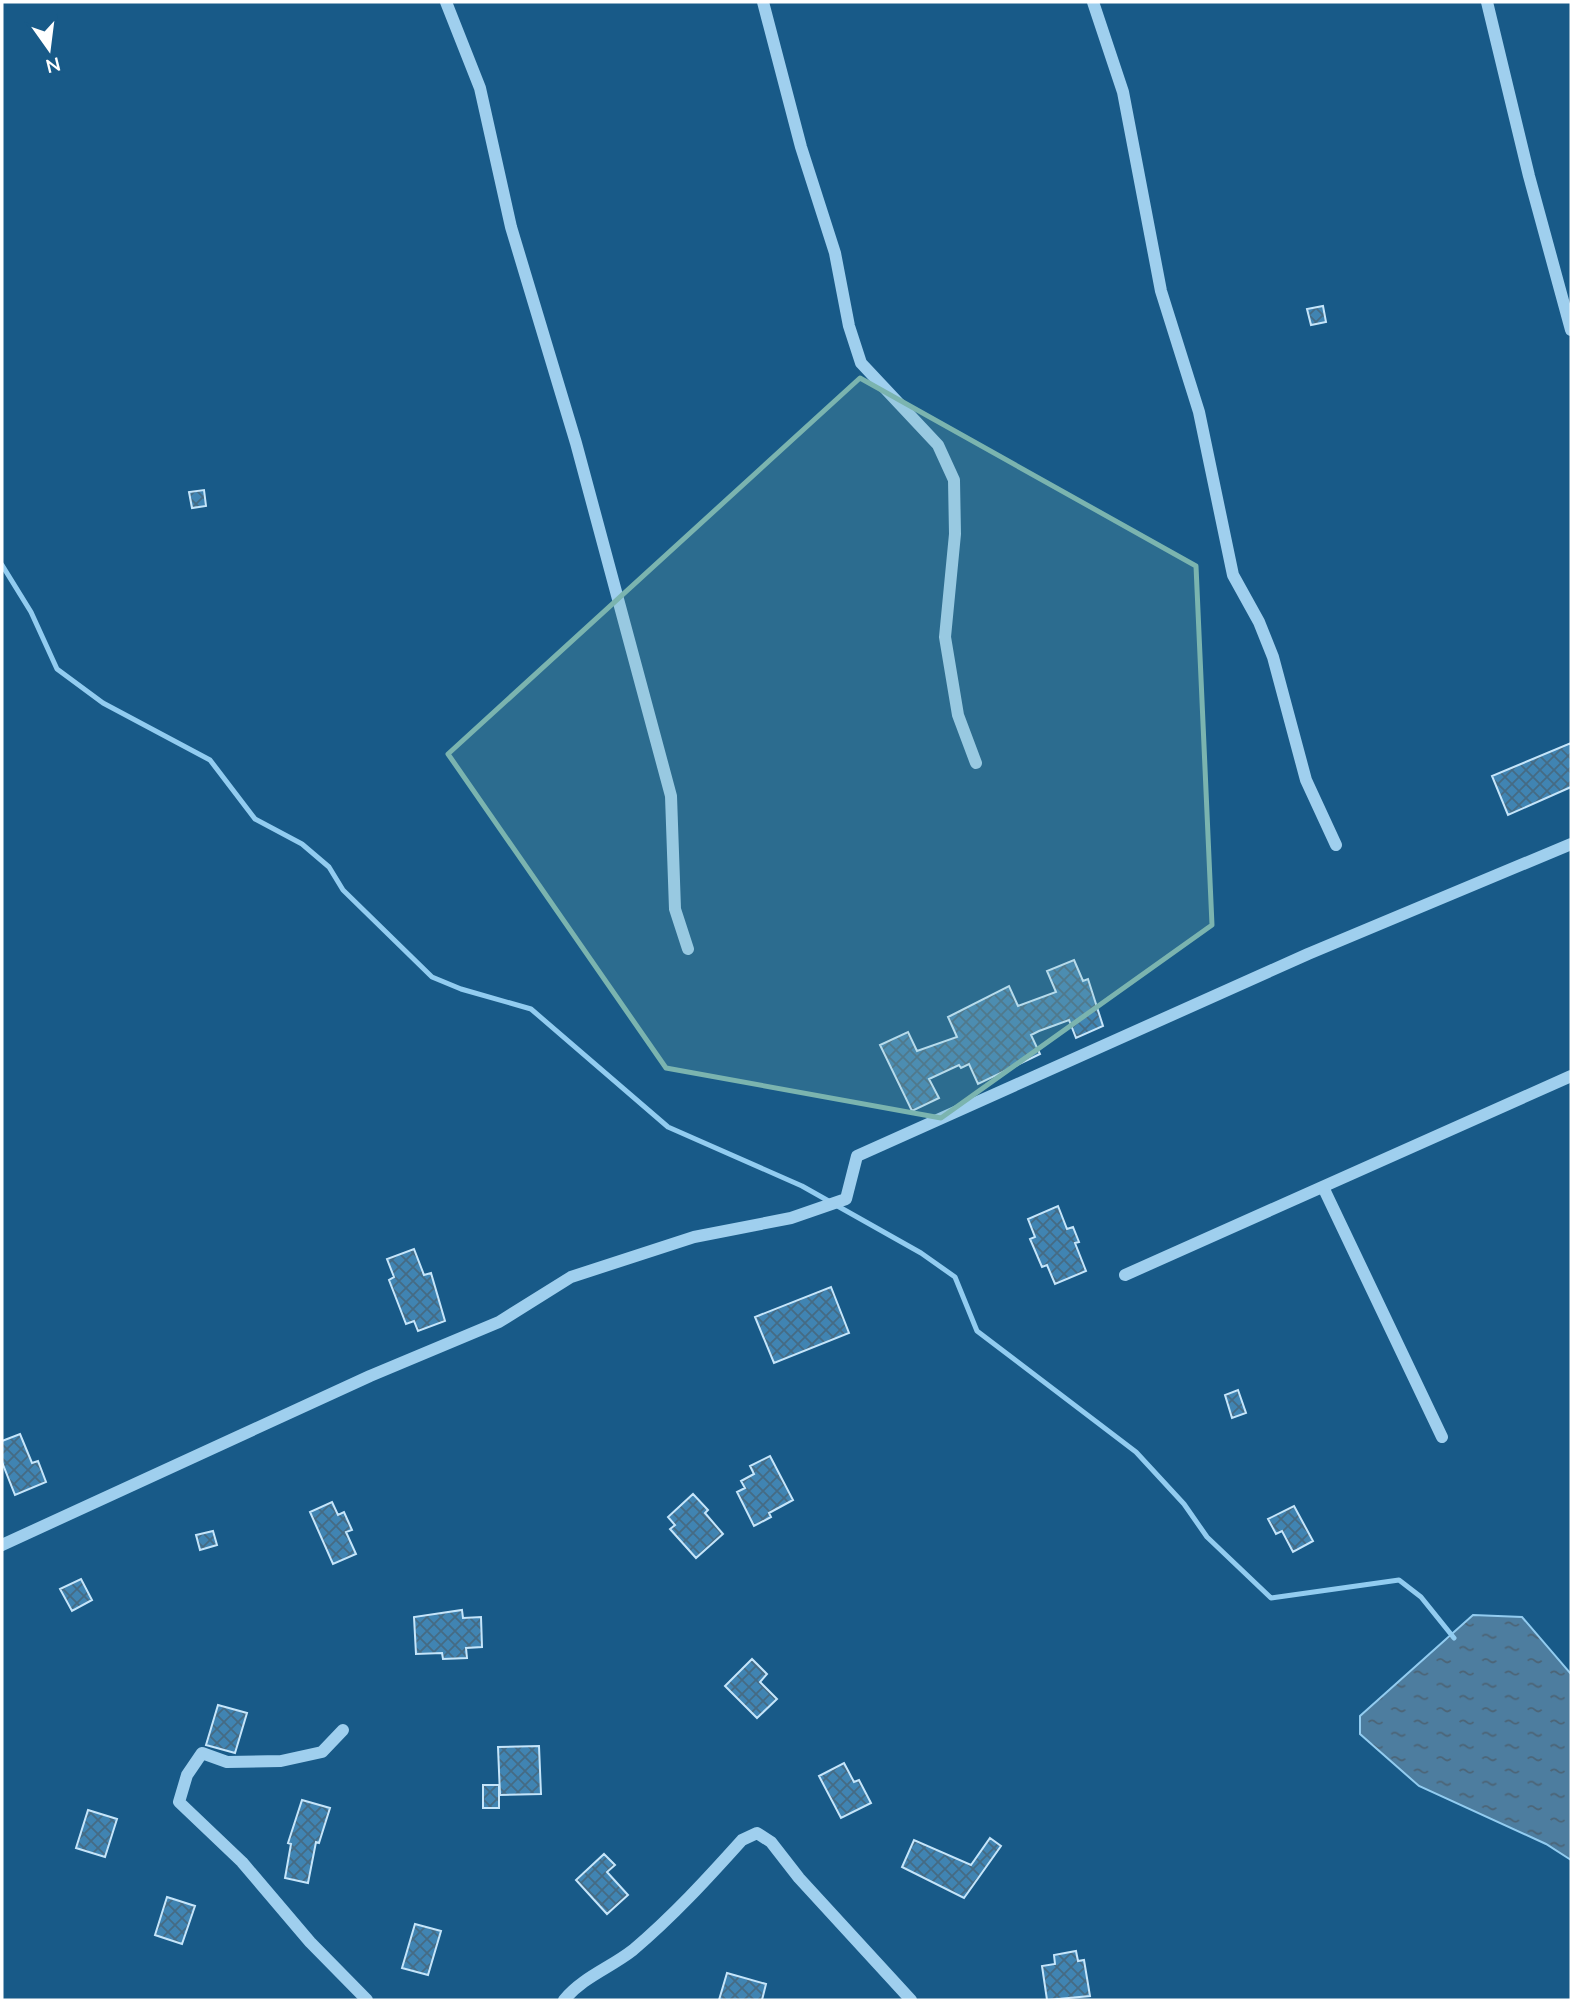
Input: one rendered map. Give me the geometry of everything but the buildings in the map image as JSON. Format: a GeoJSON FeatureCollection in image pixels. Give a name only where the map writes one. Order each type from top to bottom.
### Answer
{"type":"FeatureCollection","features":[{"type":"Feature","properties":{"kind":"street"},"geometry":{"type":"LineString","coordinates":[[446,2],[480,88],[511,227],[576,443],[671,796],[676,909],[688,949]]}},
{"type":"Feature","properties":{"kind":"street"},"geometry":{"type":"LineString","coordinates":[[763,2],[801,147],[835,253],[849,326],[861,363],[938,445],[954,480],[955,534],[945,637],[958,715],[976,762]]}},
{"type":"Feature","properties":{"kind":"street"},"geometry":{"type":"LineString","coordinates":[[1093,2],[1123,92],[1161,291],[1199,412],[1233,575],[1259,622],[1273,657],[1306,780],[1336,845]]}},
{"type":"Feature","properties":{"kind":"street"},"geometry":{"type":"LineString","coordinates":[[1487,2],[1529,176],[1571,330]]}},
{"type":"Feature","properties":{"kind":"street"},"geometry":{"type":"LineString","coordinates":[[2,1545],[370,1376],[499,1322],[571,1277],[694,1237],[792,1218],[846,1199],[857,1156],[1308,954],[1571,844]]}},
{"type":"Feature","properties":{"kind":"street"},"geometry":{"type":"LineString","coordinates":[[1125,1275],[1571,1076]]}},
{"type":"Feature","properties":{"kind":"street"},"geometry":{"type":"LineString","coordinates":[[1323,1187],[1442,1437]]}},
{"type":"Feature","properties":{"kind":"street"},"geometry":{"type":"LineString","coordinates":[[343,1730],[322,1752],[281,1761],[227,1762],[202,1753],[187,1775],[179,1802],[242,1861],[310,1942],[366,2000]]}},
{"type":"Feature","properties":{"kind":"street"},"geometry":{"type":"LineString","coordinates":[[564,2000],[577,1985],[626,1955],[673,1916],[743,1840],[757,1833],[771,1842],[799,1878],[911,2000]]}},
{"type":"Feature","properties":{"kind":"highlighted area"},"geometry":{"type":"Polygon","coordinates":[[[860,378],[1196,566],[1212,925],[941,1118],[666,1068],[448,754],[860,378]]]}},
{"type":"Feature","properties":{"kind":"water"},"geometry":{"type":"Polygon","coordinates":[[[1473,1615],[1522,1617],[1571,1674],[1571,1860],[1546,1844],[1419,1786],[1360,1734],[1360,1716],[1473,1615]]]}},
{"type":"Feature","properties":{"kind":"waterway"},"geometry":{"type":"LineString","coordinates":[[2,565],[31,612],[57,669],[103,703],[210,760],[255,819],[302,844],[329,867],[343,890],[432,977],[461,989],[531,1009],[668,1127],[802,1186],[921,1253],[955,1277],[977,1331],[1136,1452],[1184,1504],[1207,1537],[1271,1598],[1399,1580],[1421,1597],[1454,1638]]}}]}
